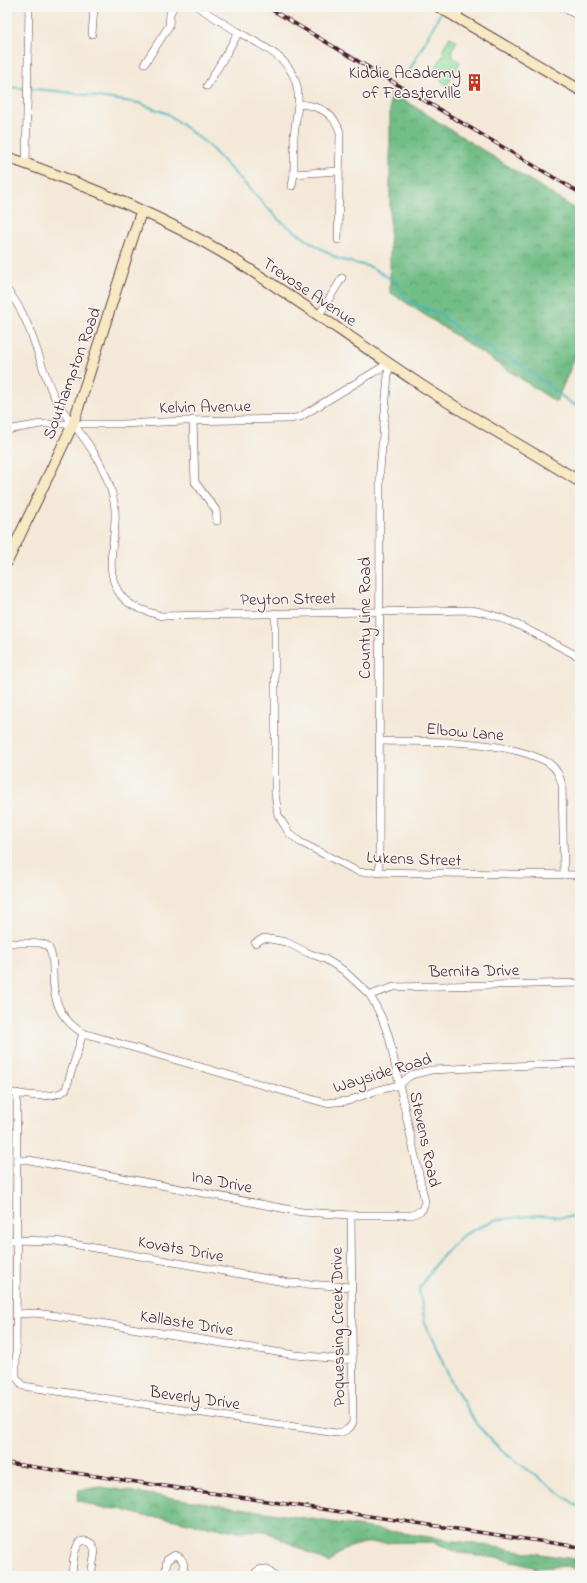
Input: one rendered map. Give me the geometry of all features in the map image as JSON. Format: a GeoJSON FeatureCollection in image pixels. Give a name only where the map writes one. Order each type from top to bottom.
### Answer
{"type":"FeatureCollection","features":[{"type":"Feature","properties":{"kind":"street"},"geometry":{"type":"LineString","coordinates":[[26,164],[29,7]]}},
{"type":"Feature","properties":{"kind":"street"},"geometry":{"type":"LineString","coordinates":[[92,34],[94,7]]}},
{"type":"Feature","properties":{"kind":"street"},"geometry":{"type":"LineString","coordinates":[[145,64],[168,26],[170,13],[174,7]]}},
{"type":"Feature","properties":{"kind":"street"},"geometry":{"type":"LineString","coordinates":[[198,7],[275,52],[287,65],[297,88],[298,104],[294,136],[294,174],[292,186]]}},
{"type":"Feature","properties":{"kind":"street"},"geometry":{"type":"LineString","coordinates":[[439,7],[580,90]]}},
{"type":"Feature","properties":{"kind":"street"},"geometry":{"type":"LineString","coordinates":[[456,17],[462,7]]}},
{"type":"Feature","properties":{"kind":"street"},"geometry":{"type":"LineString","coordinates":[[562,7],[580,17]]}},
{"type":"Feature","properties":{"kind":"street"},"geometry":{"type":"LineString","coordinates":[[207,86],[239,32]]}},
{"type":"Feature","properties":{"kind":"street"},"geometry":{"type":"LineString","coordinates":[[298,104],[319,108],[329,113],[336,121],[340,132],[338,240]]}},
{"type":"Feature","properties":{"kind":"street","name":"Trevose Avenue"},"geometry":{"type":"LineString","coordinates":[[7,157],[111,198],[224,254],[319,315],[423,386],[580,482]]}},
{"type":"Feature","properties":{"kind":"street"},"geometry":{"type":"LineString","coordinates":[[294,174],[339,171]]}},
{"type":"Feature","properties":{"kind":"street","name":"Southampton Road"},"geometry":{"type":"LineString","coordinates":[[7,562],[73,424],[141,212]]}},
{"type":"Feature","properties":{"kind":"street"},"geometry":{"type":"LineString","coordinates":[[319,315],[342,278]]}},
{"type":"Feature","properties":{"kind":"street"},"geometry":{"type":"LineString","coordinates":[[7,290],[24,319],[55,398],[73,424]]}},
{"type":"Feature","properties":{"kind":"street","name":"Kelvin Avenue"},"geometry":{"type":"LineString","coordinates":[[7,430],[41,424],[122,424],[193,420],[289,419],[300,416],[389,363]]}},
{"type":"Feature","properties":{"kind":"street","name":"County Line Road"},"geometry":{"type":"LineString","coordinates":[[378,873],[380,741],[380,470],[389,363]]}},
{"type":"Feature","properties":{"kind":"street"},"geometry":{"type":"LineString","coordinates":[[193,420],[195,482],[216,510],[217,521]]}},
{"type":"Feature","properties":{"kind":"street","name":"Peyton Street"},"geometry":{"type":"LineString","coordinates":[[73,424],[99,459],[111,490],[116,520],[110,567],[116,588],[124,600],[131,606],[161,616],[379,611],[464,610],[484,612],[504,619],[580,657]]}},
{"type":"Feature","properties":{"kind":"street","name":"Lukens Street"},"geometry":{"type":"LineString","coordinates":[[275,613],[275,793],[278,815],[289,832],[300,842],[359,872],[580,875]]}},
{"type":"Feature","properties":{"kind":"street","name":"Elbow Lane"},"geometry":{"type":"LineString","coordinates":[[380,741],[456,742],[487,745],[523,753],[549,763],[558,772],[562,785],[564,875]]}},
{"type":"Feature","properties":{"kind":"street","name":"Stevens Road"},"geometry":{"type":"LineString","coordinates":[[254,943],[264,938],[277,939],[325,959],[353,978],[370,995],[381,1016],[388,1037],[425,1202],[421,1211]]}},
{"type":"Feature","properties":{"kind":"street"},"geometry":{"type":"LineString","coordinates":[[7,942],[46,944],[50,950],[53,963],[54,997],[57,1006],[68,1022],[83,1033],[64,1092],[55,1096],[7,1092]]}},
{"type":"Feature","properties":{"kind":"street","name":"Bernita Drive"},"geometry":{"type":"LineString","coordinates":[[370,995],[394,987],[580,983]]}},
{"type":"Feature","properties":{"kind":"street","name":"Wayside Road"},"geometry":{"type":"LineString","coordinates":[[83,1033],[325,1103],[348,1101],[375,1091],[399,1085],[410,1076],[431,1070],[580,1063]]}},
{"type":"Feature","properties":{"kind":"street","name":"Beverly Drive"},"geometry":{"type":"LineString","coordinates":[[17,1093],[15,1240],[16,1377],[23,1386],[341,1432]]}},
{"type":"Feature","properties":{"kind":"street","name":"Ina Drive"},"geometry":{"type":"LineString","coordinates":[[17,1160],[30,1160],[302,1212],[351,1215],[412,1216],[421,1211]]}},
{"type":"Feature","properties":{"kind":"street","name":"Poquessing Creek Drive"},"geometry":{"type":"LineString","coordinates":[[341,1432],[349,1429],[353,1422],[351,1215]]}},
{"type":"Feature","properties":{"kind":"street","name":"Kovats Drive"},"geometry":{"type":"LineString","coordinates":[[7,1240],[56,1241],[290,1282],[351,1288]]}},
{"type":"Feature","properties":{"kind":"street","name":"Kallaste Drive"},"geometry":{"type":"LineString","coordinates":[[16,1314],[34,1313],[58,1316],[296,1355],[352,1360]]}},
{"type":"Feature","properties":{"kind":"street"},"geometry":{"type":"LineString","coordinates":[[72,1576],[76,1547],[80,1542],[85,1541],[92,1544],[95,1551],[91,1576]]}},
{"type":"Feature","properties":{"kind":"street"},"geometry":{"type":"LineString","coordinates":[[165,1576],[167,1560],[175,1555],[181,1557],[184,1561],[183,1576]]}},
{"type":"Feature","properties":{"kind":"street"},"geometry":{"type":"LineString","coordinates":[[254,1576],[259,1569],[264,1568],[274,1576]]}},
{"type":"Feature","properties":{"kind":"green space"},"geometry":{"type":"Polygon","coordinates":[[[450,37],[457,41],[451,51],[452,56],[460,62],[447,85],[441,81],[442,78],[432,73],[445,52],[442,50],[450,37]]]}},
{"type":"Feature","properties":{"kind":"green space"},"geometry":{"type":"Polygon","coordinates":[[[390,91],[580,212],[580,361],[575,358],[556,402],[390,292],[390,91]]]}},
{"type":"Feature","properties":{"kind":"green space"},"geometry":{"type":"Polygon","coordinates":[[[101,1487],[580,1560],[580,1571],[567,1566],[536,1568],[497,1557],[459,1553],[434,1542],[364,1543],[344,1549],[329,1563],[265,1531],[238,1531],[197,1525],[166,1518],[144,1516],[120,1509],[100,1508],[77,1500],[79,1490],[101,1487]]]}},
{"type":"Feature","properties":{"kind":"waterway"},"geometry":{"type":"LineString","coordinates":[[407,75],[440,14]]}},
{"type":"Feature","properties":{"kind":"waterway"},"geometry":{"type":"LineString","coordinates":[[7,87],[57,91],[139,103],[168,114],[207,144],[279,220],[307,240],[338,259],[371,267],[394,281],[406,297],[420,306],[439,313],[469,338],[487,346],[497,354],[509,356],[571,403],[580,407]]}},
{"type":"Feature","properties":{"kind":"waterway"},"geometry":{"type":"LineString","coordinates":[[580,1216],[561,1217],[539,1215],[495,1220],[463,1235],[438,1261],[419,1289],[425,1323],[450,1379],[477,1425],[501,1450],[580,1508]]}},
{"type":"Feature","properties":{"kind":"railway"},"geometry":{"type":"LineString","coordinates":[[267,7],[580,193]]}},
{"type":"Feature","properties":{"kind":"railway"},"geometry":{"type":"LineString","coordinates":[[7,1463],[580,1547]]}},
{"type":"Feature","properties":{"kind":"place","name":"Kiddie Academy of Feasterville"},"geometry":{"type":"Point","coordinates":[474,82]}}]}
